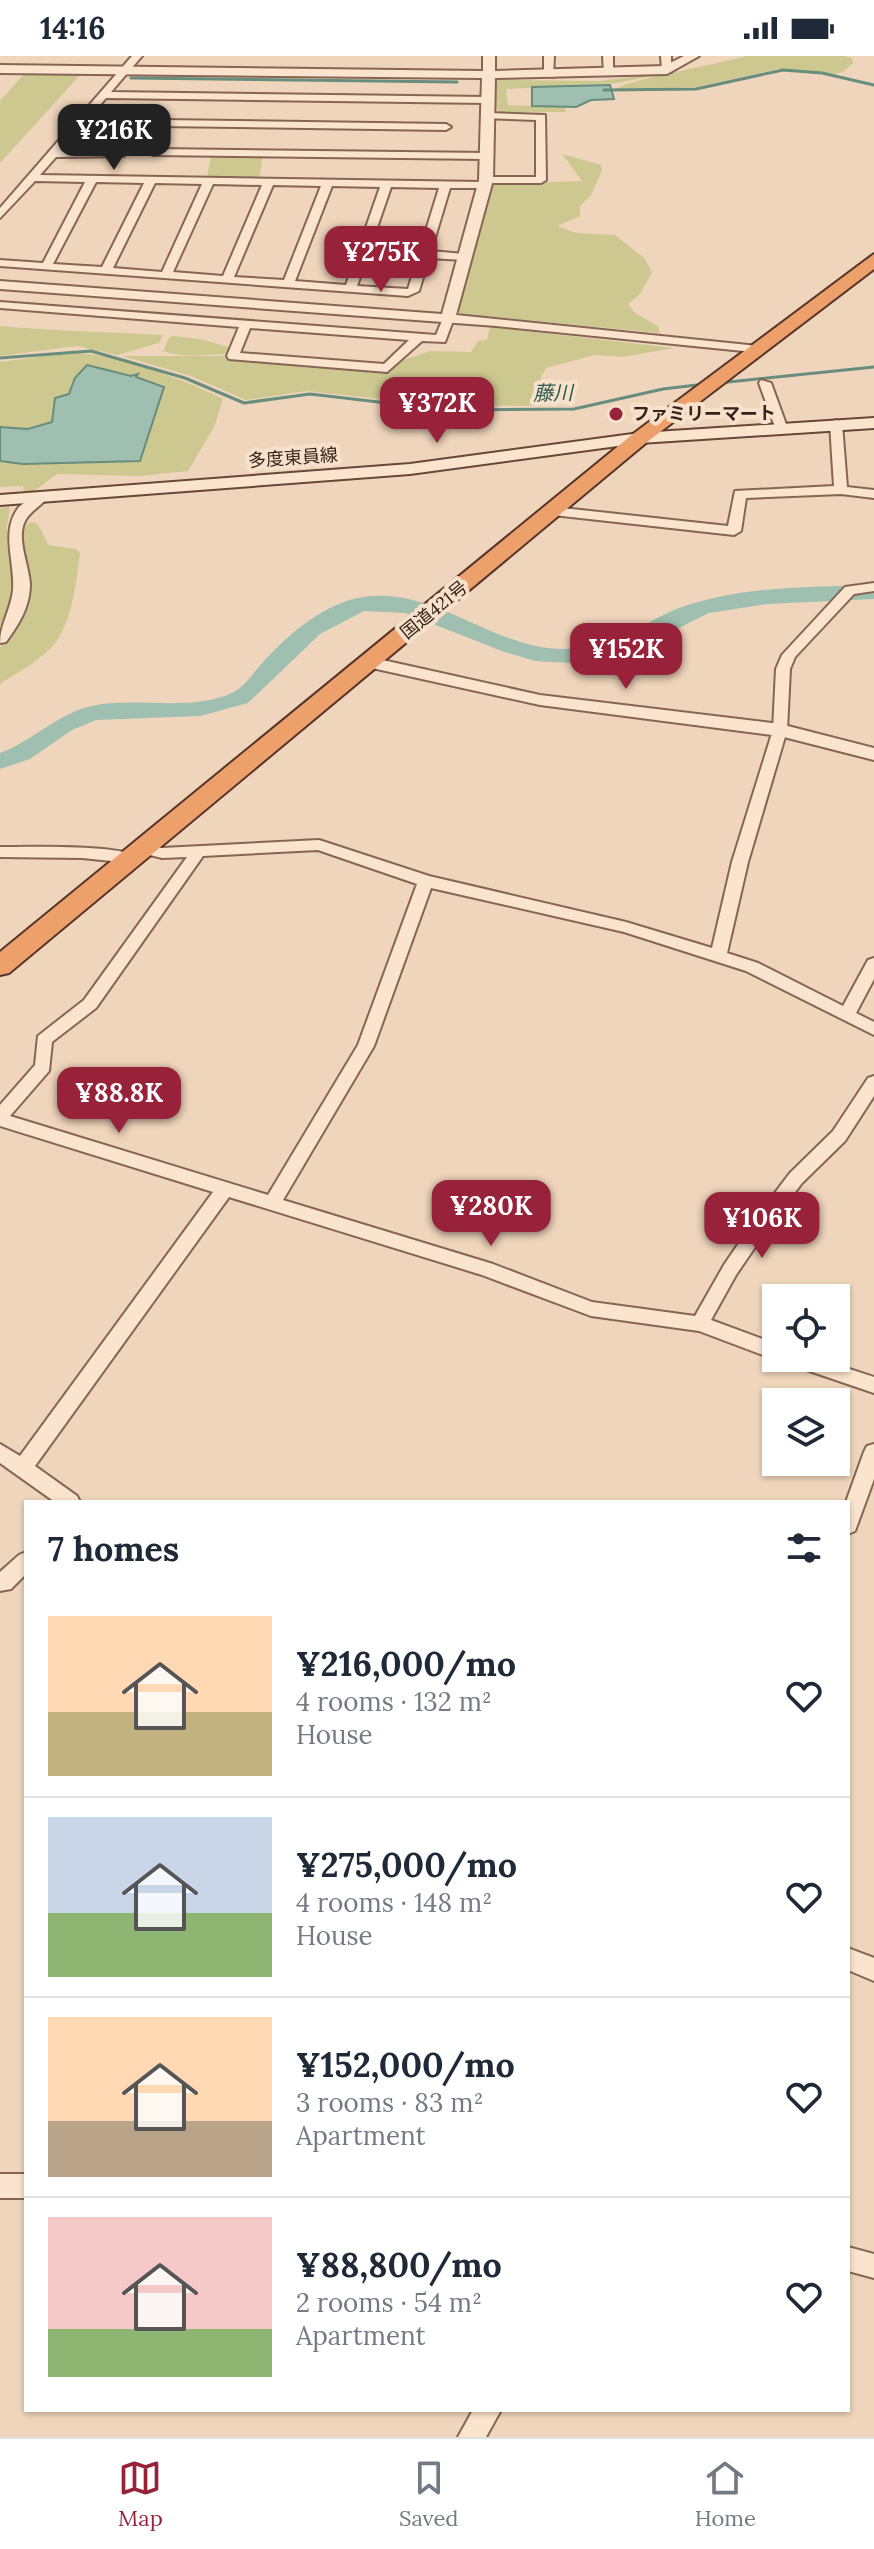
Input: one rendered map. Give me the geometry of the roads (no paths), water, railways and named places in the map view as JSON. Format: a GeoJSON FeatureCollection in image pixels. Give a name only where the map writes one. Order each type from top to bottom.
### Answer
{"type":"FeatureCollection","features":[{"type":"Feature","properties":{"kind":"highway","name":"国道421号"},"geometry":{"type":"LineString","coordinates":[[0,966],[640,438],[874,260]]}},
{"type":"Feature","properties":{"kind":"main road","name":"多度東員線"},"geometry":{"type":"LineString","coordinates":[[0,500],[410,469],[640,438],[874,423]]}},
{"type":"Feature","properties":{"kind":"street"},"geometry":{"type":"LineString","coordinates":[[0,215],[137,56]]}},
{"type":"Feature","properties":{"kind":"street"},"geometry":{"type":"LineString","coordinates":[[0,305],[443,339],[485,182],[489,56]]}},
{"type":"Feature","properties":{"kind":"street"},"geometry":{"type":"LineString","coordinates":[[549,56],[549,75]]}},
{"type":"Feature","properties":{"kind":"street"},"geometry":{"type":"LineString","coordinates":[[608,56],[609,73]]}},
{"type":"Feature","properties":{"kind":"street"},"geometry":{"type":"LineString","coordinates":[[0,69],[549,75],[609,73],[693,56]]}},
{"type":"Feature","properties":{"kind":"street"},"geometry":{"type":"LineString","coordinates":[[103,95],[487,100]]}},
{"type":"Feature","properties":{"kind":"street"},"geometry":{"type":"LineString","coordinates":[[271,125],[276,97]]}},
{"type":"Feature","properties":{"kind":"street"},"geometry":{"type":"LineString","coordinates":[[445,155],[448,100]]}},
{"type":"Feature","properties":{"kind":"street"},"geometry":{"type":"LineString","coordinates":[[31,178],[446,184],[541,180],[541,117],[487,116]]}},
{"type":"Feature","properties":{"kind":"street"},"geometry":{"type":"LineString","coordinates":[[79,122],[446,127]]}},
{"type":"Feature","properties":{"kind":"street"},"geometry":{"type":"LineString","coordinates":[[53,154],[120,154],[129,123]]}},
{"type":"Feature","properties":{"kind":"street"},"geometry":{"type":"LineString","coordinates":[[156,123],[150,150],[153,152],[486,156]]}},
{"type":"Feature","properties":{"kind":"street"},"geometry":{"type":"LineString","coordinates":[[313,154],[317,126]]}},
{"type":"Feature","properties":{"kind":"street"},"geometry":{"type":"LineString","coordinates":[[46,267],[92,179]]}},
{"type":"Feature","properties":{"kind":"street"},"geometry":{"type":"LineString","coordinates":[[106,271],[151,180]]}},
{"type":"Feature","properties":{"kind":"street"},"geometry":{"type":"LineString","coordinates":[[166,276],[209,181]]}},
{"type":"Feature","properties":{"kind":"street"},"geometry":{"type":"LineString","coordinates":[[227,280],[269,181]]}},
{"type":"Feature","properties":{"kind":"street"},"geometry":{"type":"LineString","coordinates":[[288,285],[328,182]]}},
{"type":"Feature","properties":{"kind":"street"},"geometry":{"type":"LineString","coordinates":[[350,289],[387,183]]}},
{"type":"Feature","properties":{"kind":"street"},"geometry":{"type":"LineString","coordinates":[[0,263],[411,292],[446,184]]}},
{"type":"Feature","properties":{"kind":"street"},"geometry":{"type":"LineString","coordinates":[[424,254],[464,257]]}},
{"type":"Feature","properties":{"kind":"street"},"geometry":{"type":"LineString","coordinates":[[175,318],[192,278]]}},
{"type":"Feature","properties":{"kind":"street"},"geometry":{"type":"LineString","coordinates":[[0,285],[448,318],[758,350]]}},
{"type":"Feature","properties":{"kind":"street"},"geometry":{"type":"LineString","coordinates":[[246,324],[233,356],[389,367],[419,337]]}},
{"type":"Feature","properties":{"kind":"street"},"geometry":{"type":"LineString","coordinates":[[765,383],[781,427]]}},
{"type":"Feature","properties":{"kind":"street"},"geometry":{"type":"LineString","coordinates":[[836,424],[841,490]]}},
{"type":"Feature","properties":{"kind":"street"},"geometry":{"type":"LineString","coordinates":[[553,511],[734,531],[740,494],[841,490],[874,494]]}},
{"type":"Feature","properties":{"kind":"street"},"geometry":{"type":"LineString","coordinates":[[0,638],[19,607],[23,588],[23,571],[14,530],[17,520],[39,498]]}},
{"type":"Feature","properties":{"kind":"street"},"geometry":{"type":"LineString","coordinates":[[718,956],[740,862],[780,730],[783,669],[789,655],[846,594],[874,587]]}},
{"type":"Feature","properties":{"kind":"street"},"geometry":{"type":"LineString","coordinates":[[369,662],[540,700],[780,730],[874,754]]}},
{"type":"Feature","properties":{"kind":"street"},"geometry":{"type":"LineString","coordinates":[[0,852],[162,853],[319,845],[426,881],[626,927],[752,967],[874,1029]]}},
{"type":"Feature","properties":{"kind":"street"},"geometry":{"type":"LineString","coordinates":[[199,851],[90,1004],[44,1040],[43,1067],[0,1118],[487,1269],[591,1309],[700,1324],[762,1347]]}},
{"type":"Feature","properties":{"kind":"street"},"geometry":{"type":"LineString","coordinates":[[273,1202],[366,1046],[426,881]]}},
{"type":"Feature","properties":{"kind":"street"},"geometry":{"type":"LineString","coordinates":[[847,1015],[874,964]]}},
{"type":"Feature","properties":{"kind":"street"},"geometry":{"type":"LineString","coordinates":[[700,1324],[730,1270],[762,1223],[796,1178],[839,1136],[874,1082]]}},
{"type":"Feature","properties":{"kind":"street"},"geometry":{"type":"LineString","coordinates":[[23,1467],[226,1188]]}},
{"type":"Feature","properties":{"kind":"street"},"geometry":{"type":"LineString","coordinates":[[835,1372],[874,1385]]}},
{"type":"Feature","properties":{"kind":"street"},"geometry":{"type":"LineString","coordinates":[[0,1452],[67,1500]]}},
{"type":"Feature","properties":{"kind":"street"},"geometry":{"type":"LineString","coordinates":[[850,1519],[874,1452]]}},
{"type":"Feature","properties":{"kind":"street"},"geometry":{"type":"LineString","coordinates":[[0,1581],[4,1583],[24,1563]]}},
{"type":"Feature","properties":{"kind":"street"},"geometry":{"type":"LineString","coordinates":[[850,1960],[874,1970]]}},
{"type":"Feature","properties":{"kind":"street"},"geometry":{"type":"LineString","coordinates":[[0,2186],[24,2186]]}},
{"type":"Feature","properties":{"kind":"street"},"geometry":{"type":"LineString","coordinates":[[850,2260],[874,2266]]}},
{"type":"Feature","properties":{"kind":"street"},"geometry":{"type":"LineString","coordinates":[[471,2437],[487,2412]]}},
{"type":"Feature","properties":{"kind":"waterway"},"geometry":{"type":"LineString","coordinates":[[604,90],[696,89],[783,70],[822,73],[874,85]]}},
{"type":"Feature","properties":{"kind":"waterway"},"geometry":{"type":"LineString","coordinates":[[131,78],[457,82]]}},
{"type":"Feature","properties":{"kind":"waterway","name":"藤川"},"geometry":{"type":"LineString","coordinates":[[0,358],[91,351],[185,378],[244,403],[310,394],[447,410],[574,409],[663,389],[705,384]]}},
{"type":"Feature","properties":{"kind":"waterway","name":"藤川"},"geometry":{"type":"LineString","coordinates":[[719,383],[874,367]]}},
{"type":"Feature","properties":{"kind":"waterway"},"geometry":{"type":"LineString","coordinates":[[0,761],[30,748],[73,720],[93,713],[200,708],[240,698],[253,689],[279,659],[312,629],[337,613],[363,604],[385,603],[409,607],[535,654],[569,656],[598,654],[626,646],[696,610],[725,603],[812,594],[874,592]]}},
{"type":"Feature","properties":{"kind":"place","name":"ファミリーマート"},"geometry":{"type":"Point","coordinates":[616,414]}}]}
